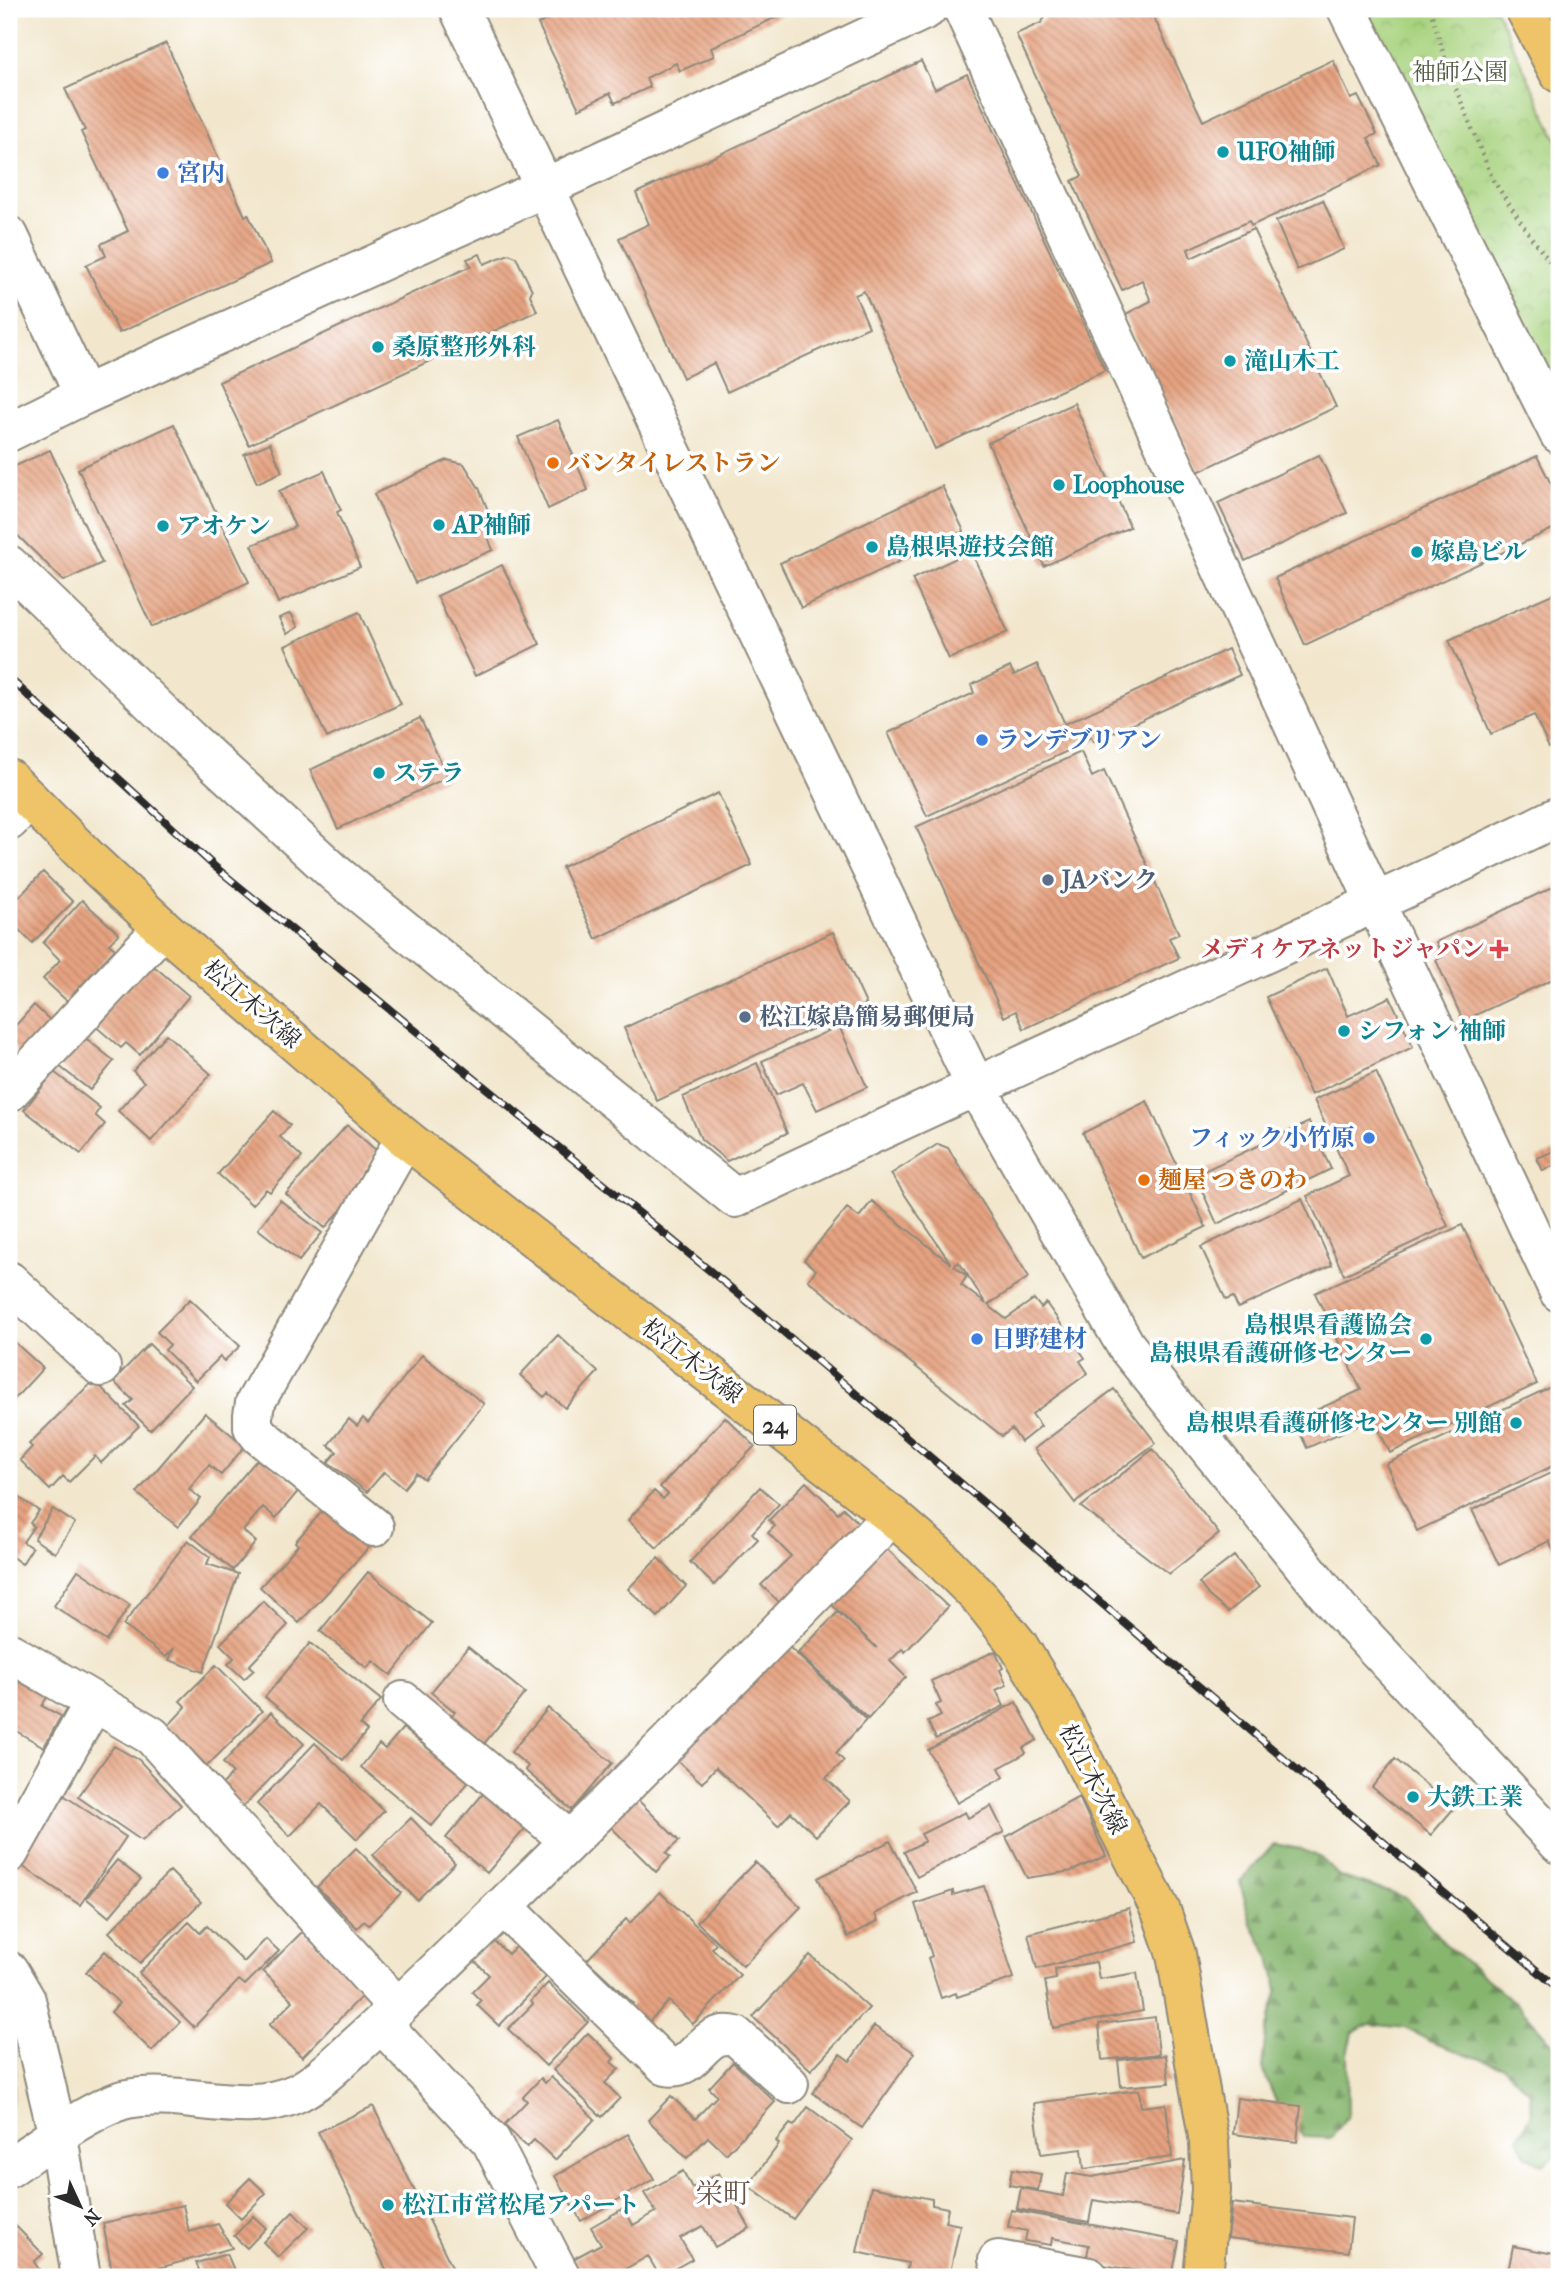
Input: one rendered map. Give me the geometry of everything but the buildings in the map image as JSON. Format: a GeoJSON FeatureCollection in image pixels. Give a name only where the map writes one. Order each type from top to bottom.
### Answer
{"type":"FeatureCollection","features":[{"type":"Feature","properties":{"kind":"main road"},"geometry":{"type":"LineString","coordinates":[[1525,9],[1559,73]]}},
{"type":"Feature","properties":{"kind":"main road","name":"松江木次線"},"geometry":{"type":"LineString","coordinates":[[16,800],[92,862],[163,928],[405,1138],[892,1516],[937,1555],[981,1599],[1018,1645],[1057,1709],[1161,1911],[1176,1954],[1209,2143],[1211,2190],[1203,2277]]}},
{"type":"Feature","properties":{"kind":"street"},"geometry":{"type":"LineString","coordinates":[[459,9],[975,1085],[1126,1346],[1339,1609],[1559,1844]]}},
{"type":"Feature","properties":{"kind":"street"},"geometry":{"type":"LineString","coordinates":[[9,432],[84,395],[544,188],[927,9]]}},
{"type":"Feature","properties":{"kind":"street"},"geometry":{"type":"LineString","coordinates":[[963,9],[1376,904],[1559,1292]]}},
{"type":"Feature","properties":{"kind":"street"},"geometry":{"type":"LineString","coordinates":[[1347,9],[1559,434]]}},
{"type":"Feature","properties":{"kind":"street"},"geometry":{"type":"LineString","coordinates":[[9,236],[84,395]]}},
{"type":"Feature","properties":{"kind":"street"},"geometry":{"type":"LineString","coordinates":[[9,565],[337,875],[735,1198],[975,1085],[1376,904],[1559,816]]}},
{"type":"Feature","properties":{"kind":"street"},"geometry":{"type":"LineString","coordinates":[[9,1092],[163,928]]}},
{"type":"Feature","properties":{"kind":"street"},"geometry":{"type":"LineString","coordinates":[[374,1527],[268,1444],[253,1427],[253,1415],[256,1403],[405,1138]]}},
{"type":"Feature","properties":{"kind":"street"},"geometry":{"type":"LineString","coordinates":[[9,1281],[101,1367]]}},
{"type":"Feature","properties":{"kind":"street"},"geometry":{"type":"LineString","coordinates":[[9,2168],[98,2110],[125,2099],[157,2096],[250,2103],[274,2101],[298,2092],[325,2073],[389,2016],[503,1906],[892,1516]]}},
{"type":"Feature","properties":{"kind":"street"},"geometry":{"type":"LineString","coordinates":[[9,1652],[152,1736],[491,2141],[561,2277]]}},
{"type":"Feature","properties":{"kind":"street"},"geometry":{"type":"LineString","coordinates":[[403,1701],[569,1840]]}},
{"type":"Feature","properties":{"kind":"street"},"geometry":{"type":"LineString","coordinates":[[9,1853],[94,1702]]}},
{"type":"Feature","properties":{"kind":"street"},"geometry":{"type":"LineString","coordinates":[[503,1906],[666,2066],[679,2068],[713,2037],[728,2034],[736,2036],[789,2084]]}},
{"type":"Feature","properties":{"kind":"street"},"geometry":{"type":"LineString","coordinates":[[9,1971],[26,2000],[58,2136],[81,2277]]}},
{"type":"Feature","properties":{"kind":"street"},"geometry":{"type":"LineString","coordinates":[[998,2260],[1089,2277]]}},
{"type":"Feature","properties":{"kind":"path"},"geometry":{"type":"LineString","coordinates":[[1430,9],[1449,72],[1493,180],[1559,274]]}},
{"type":"Feature","properties":{"kind":"green space","name":"袖師公園"},"geometry":{"type":"Polygon","coordinates":[[[1362,9],[1496,9],[1559,144],[1559,399],[1362,9]]]}},
{"type":"Feature","properties":{"kind":"green space"},"geometry":{"type":"Polygon","coordinates":[[[1274,1844],[1301,1849],[1321,1858],[1339,1876],[1407,1898],[1443,1942],[1518,2005],[1559,2051],[1559,2154],[1543,2165],[1525,2155],[1518,2138],[1532,2113],[1529,2091],[1504,2067],[1434,2043],[1405,2028],[1370,2024],[1352,2033],[1347,2054],[1348,2116],[1331,2138],[1305,2137],[1280,2111],[1262,2068],[1266,2030],[1278,1990],[1270,1957],[1251,1923],[1240,1882],[1274,1844]]]}},
{"type":"Feature","properties":{"kind":"green space"},"geometry":{"type":"Polygon","coordinates":[[[9,1999],[14,2022],[15,2071],[9,2113],[9,1999]]]}},
{"type":"Feature","properties":{"kind":"railway"},"geometry":{"type":"LineString","coordinates":[[9,678],[214,866],[753,1306],[1283,1758],[1559,1989]]}},
{"type":"Feature","properties":{"kind":"place","name":"UFO袖師"},"geometry":{"type":"Point","coordinates":[1223,152]}},
{"type":"Feature","properties":{"kind":"place","name":"宮内"},"geometry":{"type":"Point","coordinates":[163,173]}},
{"type":"Feature","properties":{"kind":"place","name":"桑原整形外科"},"geometry":{"type":"Point","coordinates":[378,347]}},
{"type":"Feature","properties":{"kind":"place","name":"滝山木工"},"geometry":{"type":"Point","coordinates":[1230,361]}},
{"type":"Feature","properties":{"kind":"place","name":"バンタイレストラン"},"geometry":{"type":"Point","coordinates":[553,463]}},
{"type":"Feature","properties":{"kind":"place","name":"Loophouse"},"geometry":{"type":"Point","coordinates":[1059,485]}},
{"type":"Feature","properties":{"kind":"place","name":"AP袖師"},"geometry":{"type":"Point","coordinates":[439,525]}},
{"type":"Feature","properties":{"kind":"place","name":"アオケン"},"geometry":{"type":"Point","coordinates":[163,526]}},
{"type":"Feature","properties":{"kind":"place","name":"島根県遊技会館"},"geometry":{"type":"Point","coordinates":[872,547]}},
{"type":"Feature","properties":{"kind":"place","name":"嫁島ビル"},"geometry":{"type":"Point","coordinates":[1417,552]}},
{"type":"Feature","properties":{"kind":"place","name":"ランデブリアン"},"geometry":{"type":"Point","coordinates":[982,740]}},
{"type":"Feature","properties":{"kind":"place","name":"ステラ"},"geometry":{"type":"Point","coordinates":[379,773]}},
{"type":"Feature","properties":{"kind":"place","name":"JAバンク"},"geometry":{"type":"Point","coordinates":[1048,880]}},
{"type":"Feature","properties":{"kind":"place","name":"メディケアネットジャパン"},"geometry":{"type":"Point","coordinates":[1499,949]}},
{"type":"Feature","properties":{"kind":"place","name":"松江嫁島簡易郵便局"},"geometry":{"type":"Point","coordinates":[745,1017]}},
{"type":"Feature","properties":{"kind":"place","name":"シフォン 袖師"},"geometry":{"type":"Point","coordinates":[1344,1031]}},
{"type":"Feature","properties":{"kind":"place","name":"フィック小竹原"},"geometry":{"type":"Point","coordinates":[1369,1138]}},
{"type":"Feature","properties":{"kind":"place","name":"麺屋 つきのわ"},"geometry":{"type":"Point","coordinates":[1144,1180]}},
{"type":"Feature","properties":{"kind":"place","name":"日野建材"},"geometry":{"type":"Point","coordinates":[977,1339]}},
{"type":"Feature","properties":{"kind":"place","name":"島根県看護協会 島根県看護研修センター"},"geometry":{"type":"Point","coordinates":[1426,1339]}},
{"type":"Feature","properties":{"kind":"place","name":"島根県看護研修センター 別館"},"geometry":{"type":"Point","coordinates":[1516,1423]}},
{"type":"Feature","properties":{"kind":"place","name":"大鉄工業"},"geometry":{"type":"Point","coordinates":[1413,1797]}},
{"type":"Feature","properties":{"kind":"place","name":"松江市営松尾アパート"},"geometry":{"type":"Point","coordinates":[388,2205]}},
{"type":"Feature","properties":{"kind":"district","name":"栄町"},"geometry":{"type":"Point","coordinates":[723,2193]}}]}
